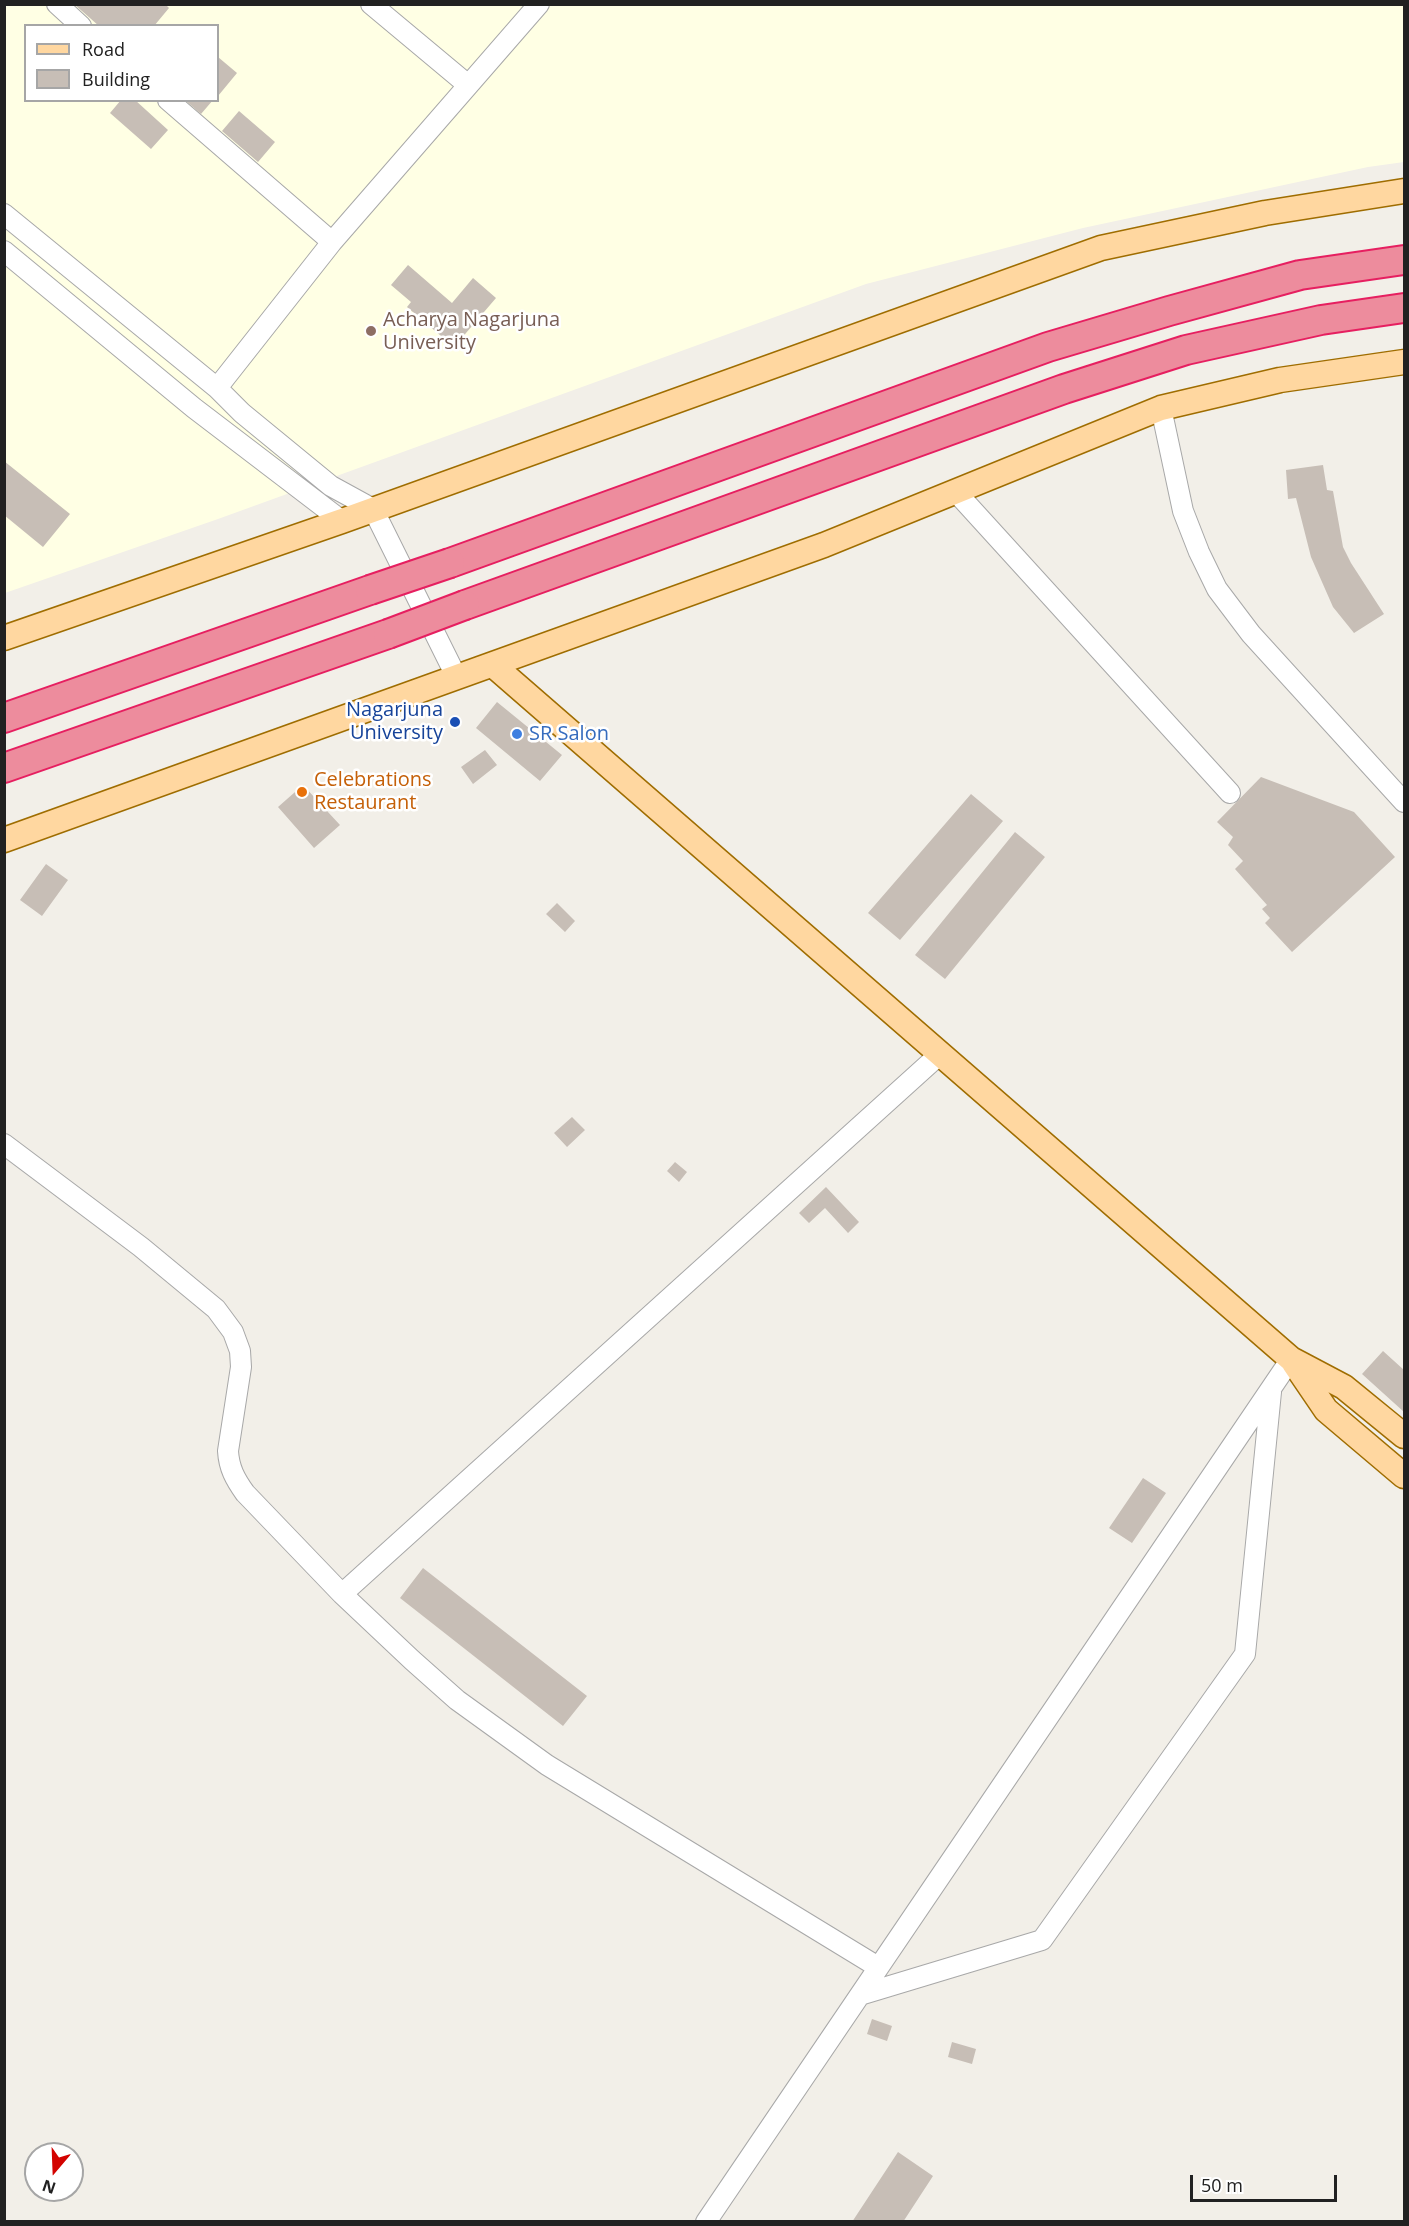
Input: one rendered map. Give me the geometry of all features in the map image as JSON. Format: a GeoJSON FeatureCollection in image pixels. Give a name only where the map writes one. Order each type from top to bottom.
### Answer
{"type":"FeatureCollection","features":[{"type":"Feature","properties":{"kind":"highway"},"geometry":{"type":"LineString","coordinates":[[4,718],[450,563],[1048,347],[1300,275],[1404,260]]}},
{"type":"Feature","properties":{"kind":"highway"},"geometry":{"type":"LineString","coordinates":[[4,768],[388,634],[1064,389],[1186,350],[1321,320],[1404,308]]}},
{"type":"Feature","properties":{"kind":"main road"},"geometry":{"type":"LineString","coordinates":[[4,638],[342,521],[1101,248],[1265,213],[1404,191]]}},
{"type":"Feature","properties":{"kind":"main road"},"geometry":{"type":"LineString","coordinates":[[4,840],[824,545],[1161,408],[1280,380],[1404,362]]}},
{"type":"Feature","properties":{"kind":"main road"},"geometry":{"type":"LineString","coordinates":[[493,665],[1291,1359],[1344,1387],[1404,1436]]}},
{"type":"Feature","properties":{"kind":"main road"},"geometry":{"type":"LineString","coordinates":[[1291,1359],[1326,1410],[1404,1476]]}},
{"type":"Feature","properties":{"kind":"street"},"geometry":{"type":"LineString","coordinates":[[57,4],[79,24]]}},
{"type":"Feature","properties":{"kind":"street"},"geometry":{"type":"LineString","coordinates":[[371,4],[468,85]]}},
{"type":"Feature","properties":{"kind":"street"},"geometry":{"type":"LineString","coordinates":[[218,388],[332,242],[539,4]]}},
{"type":"Feature","properties":{"kind":"street"},"geometry":{"type":"LineString","coordinates":[[170,102],[332,242]]}},
{"type":"Feature","properties":{"kind":"street"},"geometry":{"type":"LineString","coordinates":[[4,214],[218,388],[242,413],[331,486],[373,509],[457,678]]}},
{"type":"Feature","properties":{"kind":"street"},"geometry":{"type":"LineString","coordinates":[[4,250],[194,408],[342,521]]}},
{"type":"Feature","properties":{"kind":"street"},"geometry":{"type":"LineString","coordinates":[[1161,408],[1183,511],[1217,589],[1251,634],[1404,802]]}},
{"type":"Feature","properties":{"kind":"street"},"geometry":{"type":"LineString","coordinates":[[956,492],[1230,793]]}},
{"type":"Feature","properties":{"kind":"street"},"geometry":{"type":"LineString","coordinates":[[342,1594],[940,1054]]}},
{"type":"Feature","properties":{"kind":"street"},"geometry":{"type":"LineString","coordinates":[[4,1144],[141,1247],[216,1309],[233,1332],[240,1351],[241,1367],[228,1451],[229,1465],[234,1478],[245,1493],[342,1594],[412,1660],[457,1700],[547,1765],[878,1967]]}},
{"type":"Feature","properties":{"kind":"street"},"geometry":{"type":"LineString","coordinates":[[706,2222],[1291,1359]]}},
{"type":"Feature","properties":{"kind":"street"},"geometry":{"type":"LineString","coordinates":[[860,1995],[1042,1940],[1245,1654],[1271,1388]]}},
{"type":"Feature","properties":{"kind":"shaded area","name":"Acharya Nagarjuna University"},"geometry":{"type":"Polygon","coordinates":[[[4,5],[1404,5],[1404,162],[1368,167],[1083,228],[866,284],[218,519],[5,593],[4,5]]]}},
{"type":"Feature","properties":{"kind":"building"},"geometry":{"type":"Polygon","coordinates":[[[74,4],[165,4],[169,8],[156,24],[97,24],[74,4]]]}},
{"type":"Feature","properties":{"kind":"building"},"geometry":{"type":"Polygon","coordinates":[[[219,58],[237,73],[219,95],[219,58]]]}},
{"type":"Feature","properties":{"kind":"building"},"geometry":{"type":"Polygon","coordinates":[[[119,102],[137,102],[168,130],[151,149],[110,113],[119,102]]]}},
{"type":"Feature","properties":{"kind":"building"},"geometry":{"type":"Polygon","coordinates":[[[187,102],[211,102],[201,114],[187,102]]]}},
{"type":"Feature","properties":{"kind":"building"},"geometry":{"type":"Polygon","coordinates":[[[239,111],[275,142],[258,162],[222,131],[239,111]]]}},
{"type":"Feature","properties":{"kind":"building"},"geometry":{"type":"Polygon","coordinates":[[[408,265],[452,303],[473,278],[496,298],[454,347],[407,307],[411,302],[391,285],[408,265]]]}},
{"type":"Feature","properties":{"kind":"building"},"geometry":{"type":"Polygon","coordinates":[[[4,461],[70,514],[43,547],[4,515],[4,461]]]}},
{"type":"Feature","properties":{"kind":"building"},"geometry":{"type":"Polygon","coordinates":[[[1323,465],[1327,490],[1333,491],[1343,547],[1384,614],[1354,633],[1333,607],[1311,557],[1296,498],[1288,499],[1286,470],[1323,465]]]}},
{"type":"Feature","properties":{"kind":"building"},"geometry":{"type":"Polygon","coordinates":[[[497,702],[562,755],[540,781],[476,728],[497,702]]]}},
{"type":"Feature","properties":{"kind":"building"},"geometry":{"type":"Polygon","coordinates":[[[485,750],[497,765],[473,784],[461,767],[485,750]]]}},
{"type":"Feature","properties":{"kind":"building"},"geometry":{"type":"Polygon","coordinates":[[[1261,777],[1354,812],[1395,857],[1292,952],[1265,923],[1270,918],[1262,909],[1267,905],[1235,869],[1243,861],[1228,845],[1233,837],[1217,822],[1261,777]]]}},
{"type":"Feature","properties":{"kind":"building"},"geometry":{"type":"Polygon","coordinates":[[[303,785],[340,825],[314,848],[278,807],[303,785]]]}},
{"type":"Feature","properties":{"kind":"building"},"geometry":{"type":"Polygon","coordinates":[[[971,794],[1003,821],[900,940],[868,913],[971,794]]]}},
{"type":"Feature","properties":{"kind":"building"},"geometry":{"type":"Polygon","coordinates":[[[1015,832],[1045,857],[945,979],[915,955],[1015,832]]]}},
{"type":"Feature","properties":{"kind":"building"},"geometry":{"type":"Polygon","coordinates":[[[46,864],[68,880],[42,916],[20,900],[46,864]]]}},
{"type":"Feature","properties":{"kind":"building"},"geometry":{"type":"Polygon","coordinates":[[[557,903],[575,921],[565,932],[546,914],[557,903]]]}},
{"type":"Feature","properties":{"kind":"building"},"geometry":{"type":"Polygon","coordinates":[[[572,1117],[585,1130],[567,1147],[554,1133],[572,1117]]]}},
{"type":"Feature","properties":{"kind":"building"},"geometry":{"type":"Polygon","coordinates":[[[675,1162],[687,1172],[679,1182],[667,1171],[675,1162]]]}},
{"type":"Feature","properties":{"kind":"building"},"geometry":{"type":"Polygon","coordinates":[[[826,1187],[859,1222],[848,1233],[825,1208],[809,1223],[799,1213],[826,1187]]]}},
{"type":"Feature","properties":{"kind":"building"},"geometry":{"type":"Polygon","coordinates":[[[1383,1351],[1404,1370],[1404,1412],[1362,1374],[1383,1351]]]}},
{"type":"Feature","properties":{"kind":"building"},"geometry":{"type":"Polygon","coordinates":[[[1143,1478],[1166,1493],[1132,1543],[1109,1528],[1143,1478]]]}},
{"type":"Feature","properties":{"kind":"building"},"geometry":{"type":"Polygon","coordinates":[[[423,1568],[587,1696],[563,1726],[400,1598],[423,1568]]]}},
{"type":"Feature","properties":{"kind":"building"},"geometry":{"type":"Polygon","coordinates":[[[872,2019],[892,2026],[887,2041],[867,2034],[872,2019]]]}},
{"type":"Feature","properties":{"kind":"building"},"geometry":{"type":"Polygon","coordinates":[[[952,2042],[976,2049],[972,2064],[948,2057],[952,2042]]]}},
{"type":"Feature","properties":{"kind":"building"},"geometry":{"type":"Polygon","coordinates":[[[898,2152],[933,2176],[903,2222],[852,2222],[898,2152]]]}},
{"type":"Feature","properties":{"kind":"place","name":"Acharya Nagarjuna University"},"geometry":{"type":"Point","coordinates":[371,331]}},
{"type":"Feature","properties":{"kind":"place","name":"Nagarjuna University"},"geometry":{"type":"Point","coordinates":[455,722]}},
{"type":"Feature","properties":{"kind":"place","name":"SR Salon"},"geometry":{"type":"Point","coordinates":[517,734]}},
{"type":"Feature","properties":{"kind":"place","name":"Celebrations Restaurant"},"geometry":{"type":"Point","coordinates":[302,792]}}]}
